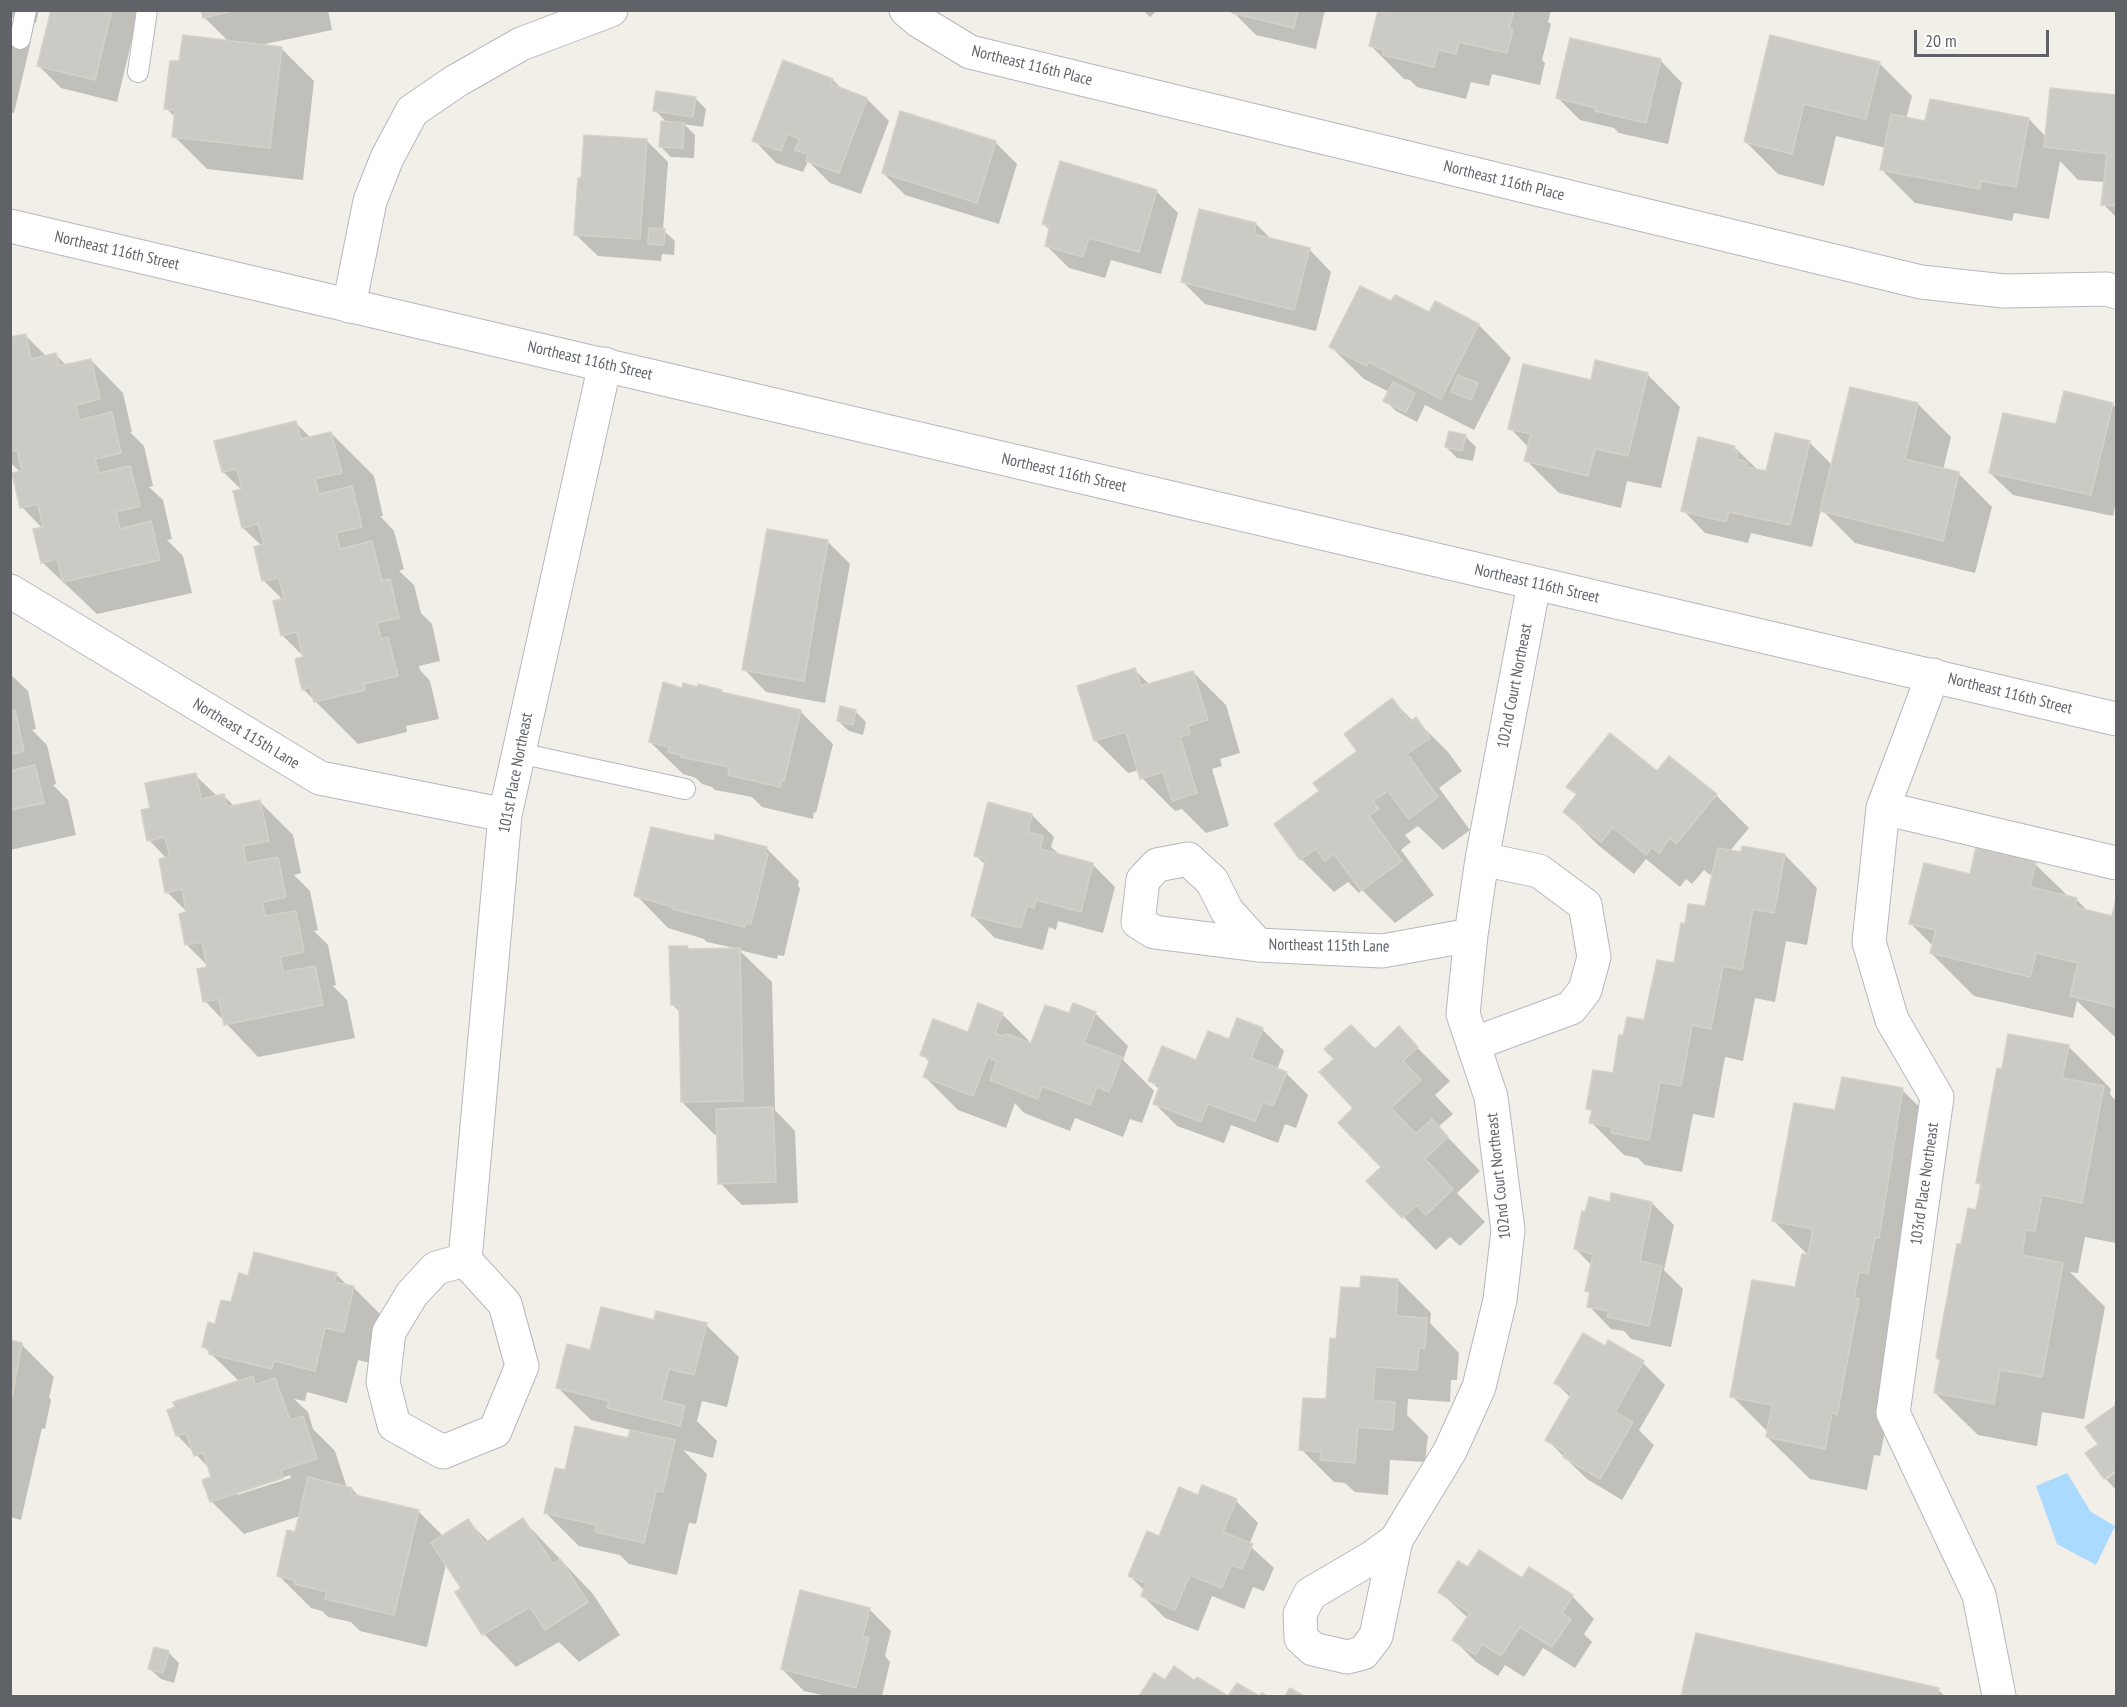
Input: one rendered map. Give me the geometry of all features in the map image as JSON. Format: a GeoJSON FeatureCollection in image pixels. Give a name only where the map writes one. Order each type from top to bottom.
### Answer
{"type":"FeatureCollection","features":[{"type":"Feature","properties":{"kind":"street"},"geometry":{"type":"LineString","coordinates":[[349,306],[370,201],[387,158],[412,111],[456,81],[521,44],[611,10]]}},
{"type":"Feature","properties":{"kind":"street","name":"Northeast 116th Place"},"geometry":{"type":"LineString","coordinates":[[906,10],[919,21],[970,52],[1921,282],[2004,291],[2107,290],[2116,292]]}},
{"type":"Feature","properties":{"kind":"street","name":"Northeast 116th Street"},"geometry":{"type":"LineString","coordinates":[[10,226],[2116,719]]}},
{"type":"Feature","properties":{"kind":"street","name":"101st Place Northeast"},"geometry":{"type":"LineString","coordinates":[[465,1260],[505,815],[605,364]]}},
{"type":"Feature","properties":{"kind":"street","name":"102nd Court Northeast"},"geometry":{"type":"LineString","coordinates":[[1396,1540],[1450,1451],[1479,1387],[1500,1300],[1508,1230],[1491,1097],[1463,1014],[1482,859],[1534,584]]}},
{"type":"Feature","properties":{"kind":"street","name":"Northeast 115th Lane"},"geometry":{"type":"LineString","coordinates":[[10,591],[320,778],[505,815]]}},
{"type":"Feature","properties":{"kind":"street","name":"103rd Place Northeast"},"geometry":{"type":"LineString","coordinates":[[1933,675],[1883,808],[1869,942],[1892,1020],[1937,1097],[1893,1413],[1979,1595],[1999,1696]]}},
{"type":"Feature","properties":{"kind":"street"},"geometry":{"type":"LineString","coordinates":[[1883,808],[2116,863]]}},
{"type":"Feature","properties":{"kind":"street"},"geometry":{"type":"LineString","coordinates":[[1473,1044],[1571,1008],[1585,990],[1594,957],[1584,905],[1539,871],[1482,859]]}},
{"type":"Feature","properties":{"kind":"street","name":"Northeast 115th Lane"},"geometry":{"type":"LineString","coordinates":[[1258,945],[1382,951],[1471,935]]}},
{"type":"Feature","properties":{"kind":"street"},"geometry":{"type":"LineString","coordinates":[[465,1260],[506,1304],[522,1366],[495,1431],[443,1452],[394,1425],[383,1382],[385,1362],[389,1332],[412,1294],[436,1268],[465,1260]]}},
{"type":"Feature","properties":{"kind":"lane"},"geometry":{"type":"LineString","coordinates":[[20,39],[26,10]]}},
{"type":"Feature","properties":{"kind":"lane"},"geometry":{"type":"LineString","coordinates":[[138,72],[147,10]]}},
{"type":"Feature","properties":{"kind":"lane"},"geometry":{"type":"LineString","coordinates":[[519,753],[685,789]]}},
{"type":"Feature","properties":{"kind":"water"},"geometry":{"type":"Polygon","coordinates":[[[2067,1473],[2091,1512],[2115,1526],[2096,1565],[2057,1544],[2036,1486],[2067,1473]]]}},
{"type":"Feature","properties":{"kind":"building"},"geometry":{"type":"Polygon","coordinates":[[[51,10],[112,10],[95,80],[37,66],[51,10]]]}},
{"type":"Feature","properties":{"kind":"building"},"geometry":{"type":"Polygon","coordinates":[[[201,10],[237,10],[203,18],[201,10]]]}},
{"type":"Feature","properties":{"kind":"building"},"geometry":{"type":"Polygon","coordinates":[[[1232,10],[1298,10],[1294,28],[1232,13],[1232,10]]]}},
{"type":"Feature","properties":{"kind":"building"},"geometry":{"type":"Polygon","coordinates":[[[1387,10],[1514,10],[1509,28],[1513,29],[1507,53],[1459,42],[1456,54],[1438,50],[1434,67],[1383,55],[1384,50],[1369,46],[1378,11],[1386,13],[1387,10]]]}},
{"type":"Feature","properties":{"kind":"building"},"geometry":{"type":"Polygon","coordinates":[[[183,35],[282,47],[270,148],[172,137],[175,110],[164,109],[170,61],[179,61],[183,35]]]}},
{"type":"Feature","properties":{"kind":"building"},"geometry":{"type":"Polygon","coordinates":[[[1770,35],[1880,62],[1866,119],[1804,104],[1792,154],[1744,142],[1770,35]]]}},
{"type":"Feature","properties":{"kind":"building"},"geometry":{"type":"Polygon","coordinates":[[[1570,38],[1661,59],[1646,123],[1595,111],[1596,108],[1556,98],[1570,38]]]}},
{"type":"Feature","properties":{"kind":"building"},"geometry":{"type":"Polygon","coordinates":[[[783,60],[833,79],[831,84],[867,98],[839,173],[806,161],[808,154],[795,150],[799,139],[787,134],[781,151],[752,141],[783,60]]]}},
{"type":"Feature","properties":{"kind":"building"},"geometry":{"type":"Polygon","coordinates":[[[2050,88],[2116,95],[2116,206],[2101,205],[2107,154],[2044,147],[2050,88]]]}},
{"type":"Feature","properties":{"kind":"building"},"geometry":{"type":"Polygon","coordinates":[[[656,91],[696,97],[693,117],[653,111],[656,91]]]}},
{"type":"Feature","properties":{"kind":"building"},"geometry":{"type":"Polygon","coordinates":[[[1930,99],[2029,118],[2016,187],[1981,181],[1980,189],[1880,170],[1891,114],[1925,121],[1930,99]]]}},
{"type":"Feature","properties":{"kind":"building"},"geometry":{"type":"Polygon","coordinates":[[[900,111],[996,141],[977,203],[882,173],[900,111]]]}},
{"type":"Feature","properties":{"kind":"building"},"geometry":{"type":"Polygon","coordinates":[[[661,121],[684,123],[683,148],[659,147],[661,121]]]}},
{"type":"Feature","properties":{"kind":"building"},"geometry":{"type":"Polygon","coordinates":[[[584,135],[647,139],[640,239],[574,235],[584,135]]]}},
{"type":"Feature","properties":{"kind":"building"},"geometry":{"type":"Polygon","coordinates":[[[1060,161],[1157,190],[1139,252],[1089,238],[1083,257],[1045,246],[1050,226],[1042,224],[1060,161]]]}},
{"type":"Feature","properties":{"kind":"building"},"geometry":{"type":"Polygon","coordinates":[[[1199,209],[1256,223],[1254,234],[1310,248],[1294,310],[1181,282],[1199,209]]]}},
{"type":"Feature","properties":{"kind":"building"},"geometry":{"type":"Polygon","coordinates":[[[649,228],[665,229],[664,245],[648,244],[649,228]]]}},
{"type":"Feature","properties":{"kind":"building"},"geometry":{"type":"Polygon","coordinates":[[[1360,286],[1391,301],[1395,295],[1429,312],[1435,301],[1479,324],[1441,399],[1369,362],[1367,366],[1329,347],[1360,286]]]}},
{"type":"Feature","properties":{"kind":"building"},"geometry":{"type":"Polygon","coordinates":[[[26,334],[31,359],[56,353],[59,366],[91,359],[100,399],[76,405],[79,420],[112,412],[121,453],[95,459],[99,473],[130,466],[140,506],[116,512],[120,529],[151,521],[160,560],[63,582],[57,559],[41,563],[33,529],[43,527],[38,504],[20,508],[12,473],[22,471],[17,450],[10,451],[10,337],[26,334]]]}},
{"type":"Feature","properties":{"kind":"building"},"geometry":{"type":"Polygon","coordinates":[[[1595,360],[1648,373],[1628,456],[1595,449],[1588,476],[1524,461],[1531,434],[1508,429],[1523,364],[1591,380],[1595,360]]]}},
{"type":"Feature","properties":{"kind":"building"},"geometry":{"type":"Polygon","coordinates":[[[1458,375],[1478,383],[1471,400],[1451,392],[1458,375]]]}},
{"type":"Feature","properties":{"kind":"building"},"geometry":{"type":"Polygon","coordinates":[[[1393,382],[1415,393],[1406,412],[1383,401],[1393,382]]]}},
{"type":"Feature","properties":{"kind":"building"},"geometry":{"type":"Polygon","coordinates":[[[1850,387],[1918,403],[1905,459],[1959,472],[1943,541],[1820,511],[1850,387]]]}},
{"type":"Feature","properties":{"kind":"building"},"geometry":{"type":"Polygon","coordinates":[[[2064,391],[2113,403],[2091,495],[1989,473],[2003,413],[2056,424],[2064,391]]]}},
{"type":"Feature","properties":{"kind":"building"},"geometry":{"type":"Polygon","coordinates":[[[296,421],[301,439],[331,432],[342,473],[315,479],[319,494],[352,486],[362,527],[336,533],[340,549],[372,541],[382,581],[390,579],[399,618],[377,623],[381,639],[388,637],[398,676],[364,684],[365,690],[314,702],[310,687],[302,690],[295,659],[303,657],[297,632],[281,636],[273,601],[284,598],[279,578],[262,581],[254,547],[264,544],[258,524],[242,528],[233,491],[242,489],[237,469],[222,472],[214,441],[296,421]]]}},
{"type":"Feature","properties":{"kind":"building"},"geometry":{"type":"Polygon","coordinates":[[[1449,431],[1466,435],[1462,451],[1445,447],[1449,431]]]}},
{"type":"Feature","properties":{"kind":"building"},"geometry":{"type":"Polygon","coordinates":[[[1775,433],[1810,441],[1790,525],[1729,512],[1726,522],[1681,511],[1698,437],[1735,446],[1734,450],[1738,450],[1736,459],[1747,462],[1746,467],[1766,471],[1775,433]]]}},
{"type":"Feature","properties":{"kind":"building"},"geometry":{"type":"Polygon","coordinates":[[[767,529],[828,540],[804,681],[742,670],[767,529]]]}},
{"type":"Feature","properties":{"kind":"building"},"geometry":{"type":"Polygon","coordinates":[[[1135,668],[1141,686],[1193,671],[1208,720],[1188,726],[1190,734],[1180,737],[1197,793],[1172,801],[1163,772],[1140,779],[1126,732],[1094,741],[1077,686],[1135,668]]]}},
{"type":"Feature","properties":{"kind":"building"},"geometry":{"type":"Polygon","coordinates":[[[663,682],[682,688],[683,683],[697,687],[698,684],[722,690],[721,692],[801,710],[784,781],[782,780],[780,787],[728,775],[729,767],[681,757],[681,755],[668,752],[669,747],[649,742],[663,682]]]}},
{"type":"Feature","properties":{"kind":"building"},"geometry":{"type":"Polygon","coordinates":[[[1392,698],[1410,722],[1416,717],[1430,738],[1407,754],[1438,797],[1409,819],[1388,791],[1373,801],[1379,809],[1369,816],[1402,861],[1361,891],[1334,854],[1325,861],[1316,849],[1300,860],[1274,824],[1319,791],[1313,783],[1357,751],[1344,734],[1392,698]]]}},
{"type":"Feature","properties":{"kind":"building"},"geometry":{"type":"Polygon","coordinates":[[[840,706],[856,710],[853,725],[837,721],[840,706]]]}},
{"type":"Feature","properties":{"kind":"building"},"geometry":{"type":"Polygon","coordinates":[[[15,710],[24,751],[10,755],[10,711],[15,710]]]}},
{"type":"Feature","properties":{"kind":"building"},"geometry":{"type":"Polygon","coordinates":[[[1610,733],[1657,771],[1669,756],[1717,794],[1676,844],[1670,838],[1659,853],[1652,847],[1646,855],[1613,827],[1601,842],[1563,812],[1577,794],[1566,787],[1610,733]]]}},
{"type":"Feature","properties":{"kind":"building"},"geometry":{"type":"Polygon","coordinates":[[[35,765],[44,803],[10,810],[10,771],[35,765]]]}},
{"type":"Feature","properties":{"kind":"building"},"geometry":{"type":"Polygon","coordinates":[[[196,773],[201,799],[224,794],[227,807],[260,800],[269,841],[243,846],[246,863],[278,857],[286,897],[262,902],[265,916],[296,911],[304,952],[280,957],[283,972],[315,966],[323,1005],[224,1025],[219,999],[203,1002],[197,969],[207,967],[202,942],[185,945],[179,914],[186,912],[182,889],[165,893],[159,859],[170,857],[165,837],[147,841],[141,810],[150,808],[145,783],[196,773]]]}},
{"type":"Feature","properties":{"kind":"building"},"geometry":{"type":"Polygon","coordinates":[[[988,802],[1032,814],[1028,832],[1043,836],[1040,849],[1093,863],[1081,912],[1036,900],[1034,908],[1027,906],[1021,928],[971,916],[986,859],[974,856],[988,802]]]}},
{"type":"Feature","properties":{"kind":"building"},"geometry":{"type":"Polygon","coordinates":[[[651,827],[714,841],[715,834],[767,847],[765,853],[768,854],[751,924],[746,923],[745,927],[672,909],[673,907],[634,896],[651,827]]]}},
{"type":"Feature","properties":{"kind":"building"},"geometry":{"type":"Polygon","coordinates":[[[1742,846],[1785,854],[1774,913],[1753,909],[1742,970],[1723,966],[1711,1029],[1692,1025],[1681,1086],[1660,1082],[1649,1140],[1611,1133],[1612,1127],[1589,1123],[1592,1110],[1586,1109],[1593,1070],[1613,1073],[1619,1035],[1623,1036],[1627,1017],[1644,1020],[1657,960],[1674,963],[1681,923],[1685,924],[1688,904],[1705,906],[1718,848],[1741,852],[1742,846]]]}},
{"type":"Feature","properties":{"kind":"building"},"geometry":{"type":"Polygon","coordinates":[[[1976,847],[2036,862],[2030,887],[2077,898],[2075,907],[2112,916],[2116,899],[2116,1007],[2070,996],[2078,963],[2036,953],[2030,977],[1930,953],[1936,930],[1909,924],[1924,863],[1970,874],[1976,847]]]}},
{"type":"Feature","properties":{"kind":"building"},"geometry":{"type":"Polygon","coordinates":[[[669,946],[688,946],[687,949],[740,948],[743,1101],[681,1102],[679,1005],[671,1005],[669,946]]]}},
{"type":"Feature","properties":{"kind":"building"},"geometry":{"type":"Polygon","coordinates":[[[978,1003],[1003,1013],[995,1033],[1003,1036],[1007,1034],[1031,1043],[1045,1005],[1069,1013],[1073,1003],[1096,1012],[1084,1043],[1122,1057],[1109,1092],[1097,1087],[1090,1105],[1042,1086],[1038,1099],[990,1080],[997,1061],[988,1057],[973,1096],[923,1077],[930,1059],[920,1055],[933,1019],[968,1032],[978,1003]]]}},
{"type":"Feature","properties":{"kind":"building"},"geometry":{"type":"Polygon","coordinates":[[[1237,1018],[1263,1028],[1251,1058],[1287,1072],[1273,1106],[1263,1102],[1255,1121],[1208,1104],[1201,1122],[1153,1104],[1160,1085],[1148,1081],[1162,1046],[1196,1060],[1208,1031],[1229,1039],[1237,1018]]]}},
{"type":"Feature","properties":{"kind":"building"},"geometry":{"type":"Polygon","coordinates":[[[1351,1025],[1375,1049],[1399,1026],[1418,1047],[1403,1061],[1421,1080],[1391,1108],[1416,1134],[1432,1119],[1448,1137],[1425,1159],[1453,1189],[1426,1215],[1417,1205],[1402,1218],[1366,1181],[1381,1167],[1338,1123],[1353,1108],[1319,1072],[1334,1059],[1324,1049],[1351,1025]]]}},
{"type":"Feature","properties":{"kind":"building"},"geometry":{"type":"Polygon","coordinates":[[[2008,1034],[2069,1045],[2062,1078],[2104,1086],[2082,1203],[2042,1195],[2035,1231],[2026,1230],[2022,1255],[2063,1263],[2042,1377],[2000,1370],[1994,1404],[1934,1393],[1940,1359],[1936,1358],[1957,1244],[1961,1244],[1968,1208],[1976,1210],[1981,1184],[1976,1183],[1997,1068],[2002,1069],[2008,1034]]]}},
{"type":"Feature","properties":{"kind":"building"},"geometry":{"type":"Polygon","coordinates":[[[1842,1077],[1903,1088],[1879,1238],[1875,1238],[1868,1274],[1859,1272],[1854,1298],[1859,1299],[1837,1415],[1832,1413],[1825,1449],[1766,1437],[1772,1405],[1730,1397],[1752,1280],[1795,1287],[1802,1254],[1808,1254],[1813,1229],[1772,1221],[1794,1103],[1835,1110],[1842,1077]]]}},
{"type":"Feature","properties":{"kind":"building"},"geometry":{"type":"Polygon","coordinates":[[[773,1107],[776,1182],[718,1184],[716,1109],[773,1107]]]}},
{"type":"Feature","properties":{"kind":"building"},"geometry":{"type":"Polygon","coordinates":[[[1611,1193],[1652,1202],[1640,1261],[1662,1266],[1649,1326],[1607,1317],[1609,1311],[1587,1307],[1590,1292],[1585,1291],[1593,1254],[1574,1249],[1582,1211],[1585,1212],[1589,1197],[1610,1202],[1611,1193]]]}},
{"type":"Feature","properties":{"kind":"building"},"geometry":{"type":"Polygon","coordinates":[[[254,1252],[337,1273],[334,1282],[354,1286],[344,1332],[325,1328],[315,1371],[274,1361],[272,1369],[209,1354],[210,1349],[202,1347],[208,1322],[215,1324],[221,1300],[231,1302],[239,1273],[248,1276],[254,1252]]]}},
{"type":"Feature","properties":{"kind":"building"},"geometry":{"type":"Polygon","coordinates":[[[1361,1276],[1398,1279],[1396,1316],[1427,1318],[1425,1348],[1419,1348],[1417,1370],[1375,1367],[1373,1400],[1395,1402],[1393,1430],[1358,1427],[1355,1463],[1320,1460],[1321,1452],[1299,1450],[1303,1398],[1326,1399],[1330,1338],[1336,1339],[1341,1287],[1360,1288],[1361,1276]]]}},
{"type":"Feature","properties":{"kind":"building"},"geometry":{"type":"Polygon","coordinates":[[[601,1307],[654,1320],[656,1311],[707,1323],[694,1375],[669,1369],[661,1400],[685,1406],[680,1426],[607,1408],[609,1401],[556,1388],[567,1344],[590,1350],[601,1307]]]}},
{"type":"Feature","properties":{"kind":"building"},"geometry":{"type":"Polygon","coordinates":[[[1583,1333],[1605,1346],[1608,1340],[1644,1361],[1615,1412],[1633,1422],[1600,1479],[1563,1457],[1565,1452],[1545,1440],[1572,1393],[1554,1383],[1583,1333]]]}},
{"type":"Feature","properties":{"kind":"building"},"geometry":{"type":"Polygon","coordinates":[[[10,1340],[22,1343],[12,1397],[10,1396],[10,1340]]]}},
{"type":"Feature","properties":{"kind":"building"},"geometry":{"type":"Polygon","coordinates":[[[253,1376],[255,1385],[275,1378],[290,1420],[303,1416],[317,1459],[281,1470],[283,1478],[210,1502],[202,1480],[211,1477],[203,1452],[194,1456],[186,1433],[176,1436],[167,1410],[175,1407],[173,1402],[253,1376]]]}},
{"type":"Feature","properties":{"kind":"building"},"geometry":{"type":"Polygon","coordinates":[[[2116,1405],[2116,1471],[2104,1479],[2085,1453],[2098,1444],[2085,1427],[2116,1405]]]}},
{"type":"Feature","properties":{"kind":"building"},"geometry":{"type":"Polygon","coordinates":[[[575,1426],[628,1438],[630,1430],[675,1440],[663,1492],[656,1491],[644,1543],[595,1532],[596,1525],[544,1513],[555,1468],[565,1470],[575,1426]]]}},
{"type":"Feature","properties":{"kind":"building"},"geometry":{"type":"Polygon","coordinates":[[[308,1477],[352,1488],[351,1494],[419,1510],[394,1615],[325,1599],[327,1592],[294,1584],[295,1580],[277,1576],[287,1530],[295,1532],[308,1477]]]}},
{"type":"Feature","properties":{"kind":"building"},"geometry":{"type":"Polygon","coordinates":[[[1202,1485],[1237,1499],[1223,1532],[1253,1544],[1242,1569],[1231,1565],[1222,1588],[1190,1575],[1175,1610],[1141,1596],[1146,1583],[1128,1576],[1147,1531],[1159,1536],[1179,1487],[1198,1495],[1202,1485]]]}},
{"type":"Feature","properties":{"kind":"building"},"geometry":{"type":"Polygon","coordinates":[[[523,1518],[553,1564],[560,1559],[588,1602],[545,1630],[530,1607],[482,1635],[455,1592],[461,1588],[431,1543],[468,1519],[485,1543],[523,1518]]]}},
{"type":"Feature","properties":{"kind":"building"},"geometry":{"type":"Polygon","coordinates":[[[1479,1550],[1522,1578],[1529,1567],[1573,1595],[1562,1613],[1571,1619],[1552,1647],[1520,1627],[1501,1656],[1482,1644],[1476,1655],[1452,1640],[1470,1613],[1438,1592],[1458,1561],[1468,1567],[1479,1550]]]}},
{"type":"Feature","properties":{"kind":"building"},"geometry":{"type":"Polygon","coordinates":[[[800,1590],[870,1608],[863,1636],[869,1638],[856,1688],[781,1669],[800,1590]]]}},
{"type":"Feature","properties":{"kind":"building"},"geometry":{"type":"Polygon","coordinates":[[[1696,1633],[1939,1688],[1937,1696],[1681,1696],[1696,1633]]]}},
{"type":"Feature","properties":{"kind":"building"},"geometry":{"type":"Polygon","coordinates":[[[154,1647],[169,1651],[163,1673],[148,1669],[154,1647]]]}},
{"type":"Feature","properties":{"kind":"building"},"geometry":{"type":"Polygon","coordinates":[[[1174,1666],[1194,1680],[1197,1677],[1228,1696],[1139,1696],[1154,1673],[1165,1680],[1174,1666]]]}},
{"type":"Feature","properties":{"kind":"building"},"geometry":{"type":"Polygon","coordinates":[[[1237,1683],[1259,1696],[1228,1696],[1237,1683]]]}},
{"type":"Feature","properties":{"kind":"building"},"geometry":{"type":"Polygon","coordinates":[[[1290,1688],[1304,1696],[1285,1696],[1290,1688]]]}}]}
